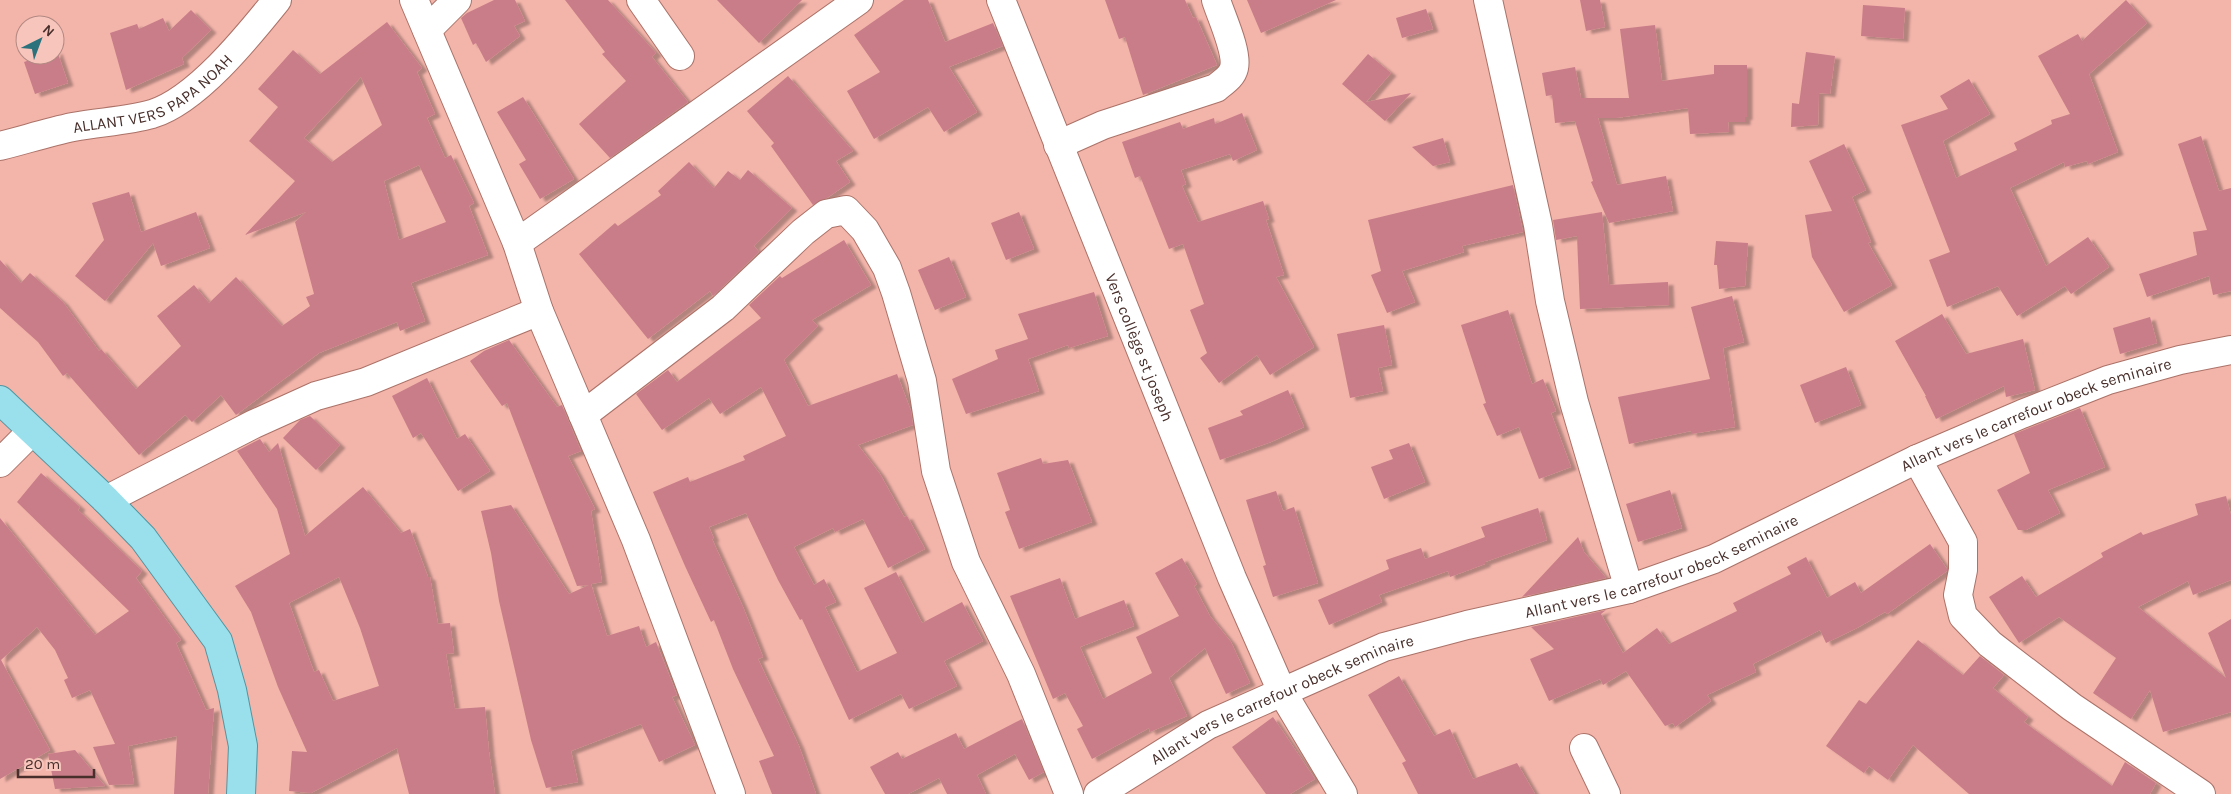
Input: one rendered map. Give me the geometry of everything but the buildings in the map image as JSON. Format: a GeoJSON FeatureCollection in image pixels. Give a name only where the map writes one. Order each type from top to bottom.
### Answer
{"type":"FeatureCollection","features":[{"type":"Feature","properties":{"kind":"main road"},"geometry":{"type":"LineString","coordinates":[[0,400],[106,500],[143,538],[218,642],[232,690],[242,746],[241,794]]}},
{"type":"Feature","properties":{"kind":"street","name":"ALLANT VERS PAPA NOAH"},"geometry":{"type":"LineString","coordinates":[[0,146],[72,127],[153,114],[185,97],[210,76],[252,32],[277,0]]}},
{"type":"Feature","properties":{"kind":"street"},"geometry":{"type":"LineString","coordinates":[[414,0],[517,243],[539,311],[636,540],[731,794]]}},
{"type":"Feature","properties":{"kind":"street"},"geometry":{"type":"LineString","coordinates":[[428,30],[457,0]]}},
{"type":"Feature","properties":{"kind":"street"},"geometry":{"type":"LineString","coordinates":[[641,0],[680,56]]}},
{"type":"Feature","properties":{"kind":"street"},"geometry":{"type":"LineString","coordinates":[[517,243],[859,0]]}},
{"type":"Feature","properties":{"kind":"street","name":"Vers collège st joseph"},"geometry":{"type":"LineString","coordinates":[[1001,0],[1232,578],[1282,692],[1343,794]]}},
{"type":"Feature","properties":{"kind":"street"},"geometry":{"type":"LineString","coordinates":[[1058,145],[1103,125],[1216,88],[1228,78],[1234,67],[1233,52],[1216,0]]}},
{"type":"Feature","properties":{"kind":"street"},"geometry":{"type":"LineString","coordinates":[[1488,0],[1536,216],[1550,301],[1574,402],[1629,589]]}},
{"type":"Feature","properties":{"kind":"street"},"geometry":{"type":"LineString","coordinates":[[583,415],[723,308],[804,232],[826,214],[846,210],[865,230],[886,268],[896,293],[922,381],[936,471],[956,535],[970,571],[1037,708],[1069,794]]}},
{"type":"Feature","properties":{"kind":"street"},"geometry":{"type":"LineString","coordinates":[[106,500],[254,424],[307,400],[366,382],[539,311]]}},
{"type":"Feature","properties":{"kind":"street","name":"Allant vers le carrefour obeck seminaire"},"geometry":{"type":"LineString","coordinates":[[1110,791],[1208,725],[1384,647],[1467,625],[1629,589],[1714,559],[1918,458],[2022,414],[2108,380],[2180,360],[2231,350]]}},
{"type":"Feature","properties":{"kind":"street"},"geometry":{"type":"LineString","coordinates":[[0,463],[32,431]]}},
{"type":"Feature","properties":{"kind":"street"},"geometry":{"type":"LineString","coordinates":[[1918,458],[1963,542],[1963,570],[1958,594],[1963,616],[1990,644],[2072,707],[2201,794]]}},
{"type":"Feature","properties":{"kind":"street"},"geometry":{"type":"LineString","coordinates":[[1584,748],[1606,794]]}}]}
